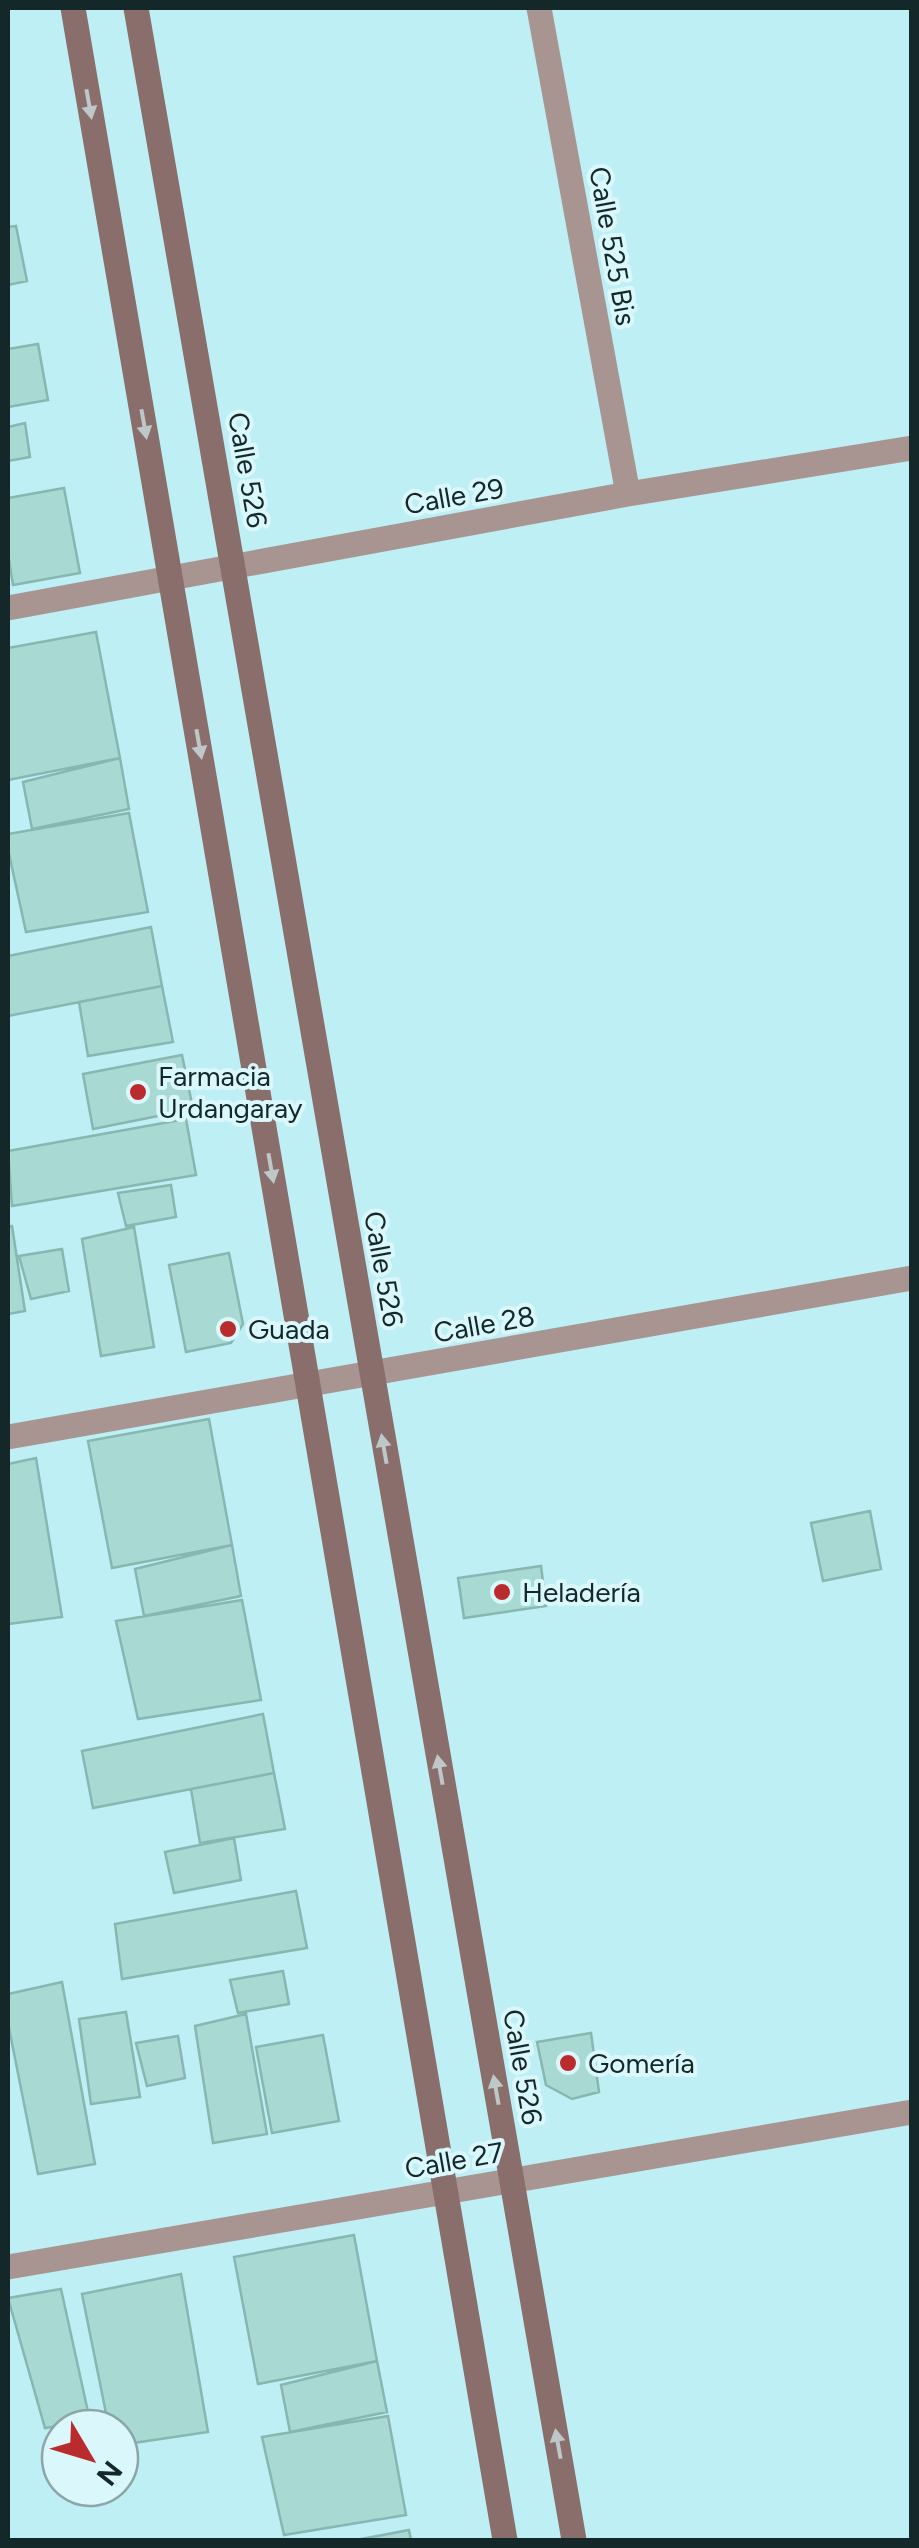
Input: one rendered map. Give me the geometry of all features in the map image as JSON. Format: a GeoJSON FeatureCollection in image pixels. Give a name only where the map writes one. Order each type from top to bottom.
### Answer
{"type":"FeatureCollection","features":[{"type":"Feature","properties":{"kind":"main road"},"geometry":{"type":"LineString","coordinates":[[73,8],[504,2540]]}},
{"type":"Feature","properties":{"kind":"main road","name":"Calle 526"},"geometry":{"type":"LineString","coordinates":[[136,8],[574,2540]]}},
{"type":"Feature","properties":{"kind":"street","name":"Calle 525 Bis"},"geometry":{"type":"LineString","coordinates":[[539,8],[628,494]]}},
{"type":"Feature","properties":{"kind":"street","name":"Calle 29"},"geometry":{"type":"LineString","coordinates":[[8,608],[628,494],[912,448]]}},
{"type":"Feature","properties":{"kind":"street","name":"Calle 28"},"geometry":{"type":"LineString","coordinates":[[8,1437],[912,1278]]}},
{"type":"Feature","properties":{"kind":"street","name":"Calle 27"},"geometry":{"type":"LineString","coordinates":[[8,2267],[912,2112]]}},
{"type":"Feature","properties":{"kind":"building"},"geometry":{"type":"Polygon","coordinates":[[[16,226],[27,281],[8,285],[8,227],[16,226]]]}},
{"type":"Feature","properties":{"kind":"building"},"geometry":{"type":"Polygon","coordinates":[[[38,344],[48,400],[8,407],[8,349],[38,344]]]}},
{"type":"Feature","properties":{"kind":"building"},"geometry":{"type":"Polygon","coordinates":[[[25,423],[30,457],[8,461],[8,427],[25,423]]]}},
{"type":"Feature","properties":{"kind":"building"},"geometry":{"type":"Polygon","coordinates":[[[64,488],[80,573],[13,585],[8,553],[8,498],[64,488]]]}},
{"type":"Feature","properties":{"kind":"building"},"geometry":{"type":"Polygon","coordinates":[[[96,632],[120,758],[8,780],[8,648],[96,632]]]}},
{"type":"Feature","properties":{"kind":"building"},"geometry":{"type":"Polygon","coordinates":[[[120,758],[129,809],[32,829],[23,782],[120,758]]]}},
{"type":"Feature","properties":{"kind":"building"},"geometry":{"type":"Polygon","coordinates":[[[129,813],[148,912],[26,932],[8,834],[129,813]]]}},
{"type":"Feature","properties":{"kind":"building"},"geometry":{"type":"Polygon","coordinates":[[[151,927],[162,986],[8,1016],[8,956],[151,927]]]}},
{"type":"Feature","properties":{"kind":"building"},"geometry":{"type":"Polygon","coordinates":[[[162,986],[173,1042],[88,1056],[79,1002],[162,986]]]}},
{"type":"Feature","properties":{"kind":"building","name":"Farmacia Urdangaray"},"geometry":{"type":"Polygon","coordinates":[[[182,1055],[193,1109],[93,1129],[83,1074],[182,1055]]]}},
{"type":"Feature","properties":{"kind":"building"},"geometry":{"type":"Polygon","coordinates":[[[186,1119],[196,1175],[12,1206],[8,1151],[186,1119]]]}},
{"type":"Feature","properties":{"kind":"building"},"geometry":{"type":"Polygon","coordinates":[[[171,1185],[176,1217],[126,1226],[118,1193],[171,1185]]]}},
{"type":"Feature","properties":{"kind":"building"},"geometry":{"type":"Polygon","coordinates":[[[12,1226],[25,1311],[8,1314],[8,1227],[12,1226]]]}},
{"type":"Feature","properties":{"kind":"building"},"geometry":{"type":"Polygon","coordinates":[[[134,1227],[154,1347],[101,1356],[82,1239],[134,1227]]]}},
{"type":"Feature","properties":{"kind":"building"},"geometry":{"type":"Polygon","coordinates":[[[62,1249],[69,1291],[31,1299],[19,1256],[62,1249]]]}},
{"type":"Feature","properties":{"kind":"building"},"geometry":{"type":"Polygon","coordinates":[[[229,1253],[243,1324],[231,1343],[186,1352],[169,1265],[229,1253]]]}},
{"type":"Feature","properties":{"kind":"building"},"geometry":{"type":"Polygon","coordinates":[[[209,1419],[232,1545],[112,1568],[88,1441],[209,1419]]]}},
{"type":"Feature","properties":{"kind":"building"},"geometry":{"type":"Polygon","coordinates":[[[36,1458],[62,1617],[8,1624],[8,1464],[36,1458]]]}},
{"type":"Feature","properties":{"kind":"building"},"geometry":{"type":"Polygon","coordinates":[[[870,1511],[881,1569],[823,1581],[811,1523],[870,1511]]]}},
{"type":"Feature","properties":{"kind":"building"},"geometry":{"type":"Polygon","coordinates":[[[232,1545],[241,1596],[144,1616],[135,1569],[232,1545]]]}},
{"type":"Feature","properties":{"kind":"building","name":"Heladería"},"geometry":{"type":"Polygon","coordinates":[[[541,1566],[546,1606],[464,1618],[458,1578],[541,1566]]]}},
{"type":"Feature","properties":{"kind":"building"},"geometry":{"type":"Polygon","coordinates":[[[242,1600],[261,1700],[138,1719],[116,1621],[242,1600]]]}},
{"type":"Feature","properties":{"kind":"building"},"geometry":{"type":"Polygon","coordinates":[[[263,1714],[274,1773],[93,1808],[82,1751],[263,1714]]]}},
{"type":"Feature","properties":{"kind":"building"},"geometry":{"type":"Polygon","coordinates":[[[274,1773],[285,1829],[200,1843],[191,1789],[274,1773]]]}},
{"type":"Feature","properties":{"kind":"building"},"geometry":{"type":"Polygon","coordinates":[[[234,1838],[241,1880],[174,1893],[165,1852],[234,1838]]]}},
{"type":"Feature","properties":{"kind":"building"},"geometry":{"type":"Polygon","coordinates":[[[296,1891],[307,1948],[122,1979],[115,1924],[296,1891]]]}},
{"type":"Feature","properties":{"kind":"building"},"geometry":{"type":"Polygon","coordinates":[[[283,1971],[289,2004],[238,2013],[230,1980],[283,1971]]]}},
{"type":"Feature","properties":{"kind":"building"},"geometry":{"type":"Polygon","coordinates":[[[62,1982],[95,2164],[38,2174],[8,2023],[8,1994],[62,1982]]]}},
{"type":"Feature","properties":{"kind":"building"},"geometry":{"type":"Polygon","coordinates":[[[126,2012],[140,2097],[91,2104],[79,2019],[126,2012]]]}},
{"type":"Feature","properties":{"kind":"building"},"geometry":{"type":"Polygon","coordinates":[[[246,2014],[267,2134],[213,2143],[195,2026],[246,2014]]]}},
{"type":"Feature","properties":{"kind":"building","name":"Gomería"},"geometry":{"type":"Polygon","coordinates":[[[591,2033],[599,2092],[572,2099],[546,2085],[537,2042],[591,2033]]]}},
{"type":"Feature","properties":{"kind":"building"},"geometry":{"type":"Polygon","coordinates":[[[323,2035],[339,2121],[272,2133],[256,2047],[323,2035]]]}},
{"type":"Feature","properties":{"kind":"building"},"geometry":{"type":"Polygon","coordinates":[[[178,2036],[185,2078],[147,2086],[136,2043],[178,2036]]]}},
{"type":"Feature","properties":{"kind":"building"},"geometry":{"type":"Polygon","coordinates":[[[354,2235],[377,2361],[258,2384],[234,2257],[354,2235]]]}},
{"type":"Feature","properties":{"kind":"building"},"geometry":{"type":"Polygon","coordinates":[[[181,2274],[208,2432],[140,2442],[140,2408],[105,2408],[82,2294],[181,2274]]]}},
{"type":"Feature","properties":{"kind":"building"},"geometry":{"type":"Polygon","coordinates":[[[61,2289],[87,2408],[40,2410],[8,2298],[61,2289]]]}},
{"type":"Feature","properties":{"kind":"building"},"geometry":{"type":"Polygon","coordinates":[[[377,2361],[387,2412],[290,2432],[281,2385],[377,2361]]]}},
{"type":"Feature","properties":{"kind":"building"},"geometry":{"type":"Polygon","coordinates":[[[388,2416],[406,2515],[284,2535],[262,2437],[388,2416]]]}},
{"type":"Feature","properties":{"kind":"building"},"geometry":{"type":"Polygon","coordinates":[[[409,2530],[411,2540],[356,2540],[409,2530]]]}},
{"type":"Feature","properties":{"kind":"place","name":"Farmacia Urdangaray"},"geometry":{"type":"Point","coordinates":[138,1092]}},
{"type":"Feature","properties":{"kind":"place","name":"Guada"},"geometry":{"type":"Point","coordinates":[228,1329]}},
{"type":"Feature","properties":{"kind":"place","name":"Heladería"},"geometry":{"type":"Point","coordinates":[502,1592]}},
{"type":"Feature","properties":{"kind":"place","name":"Gomería"},"geometry":{"type":"Point","coordinates":[568,2063]}}]}
